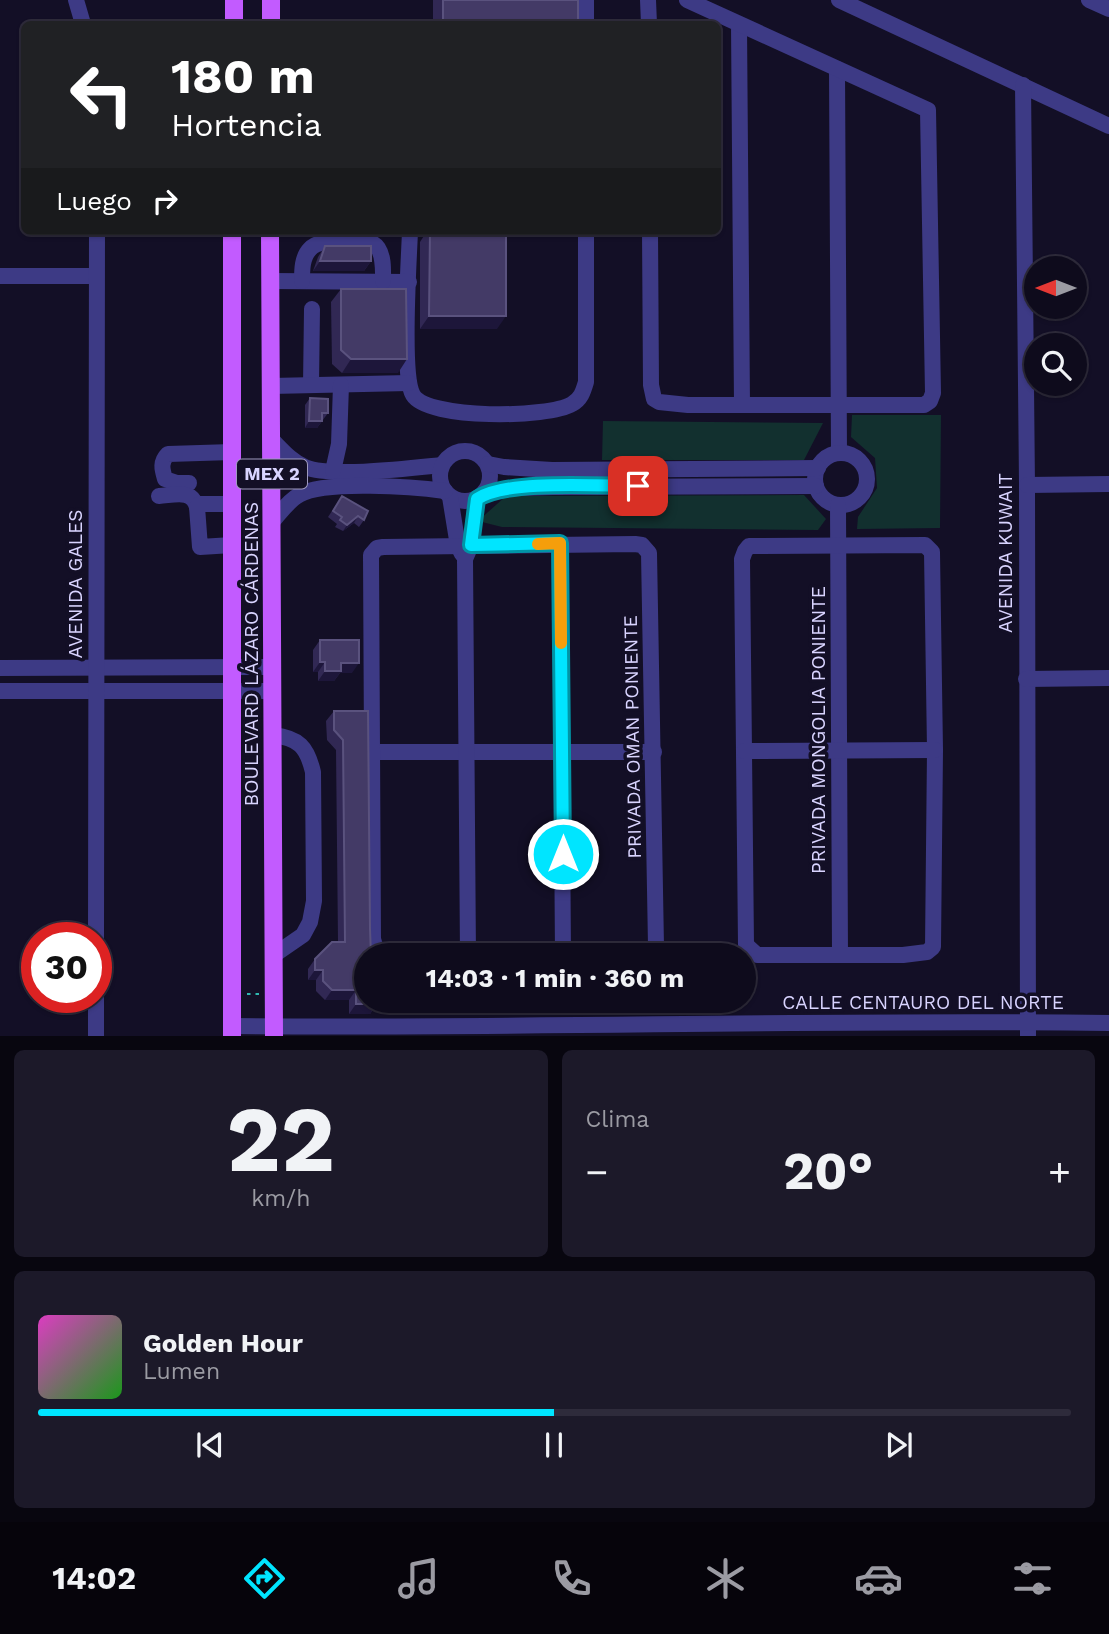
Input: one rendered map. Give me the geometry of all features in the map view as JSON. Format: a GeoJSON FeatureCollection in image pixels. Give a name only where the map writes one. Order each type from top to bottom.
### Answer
{"type":"FeatureCollection","features":[{"type":"Feature","properties":{"kind":"main road"},"geometry":{"type":"LineString","coordinates":[[233,21],[234,0]]}},
{"type":"Feature","properties":{"kind":"main road"},"geometry":{"type":"LineString","coordinates":[[271,0],[271,21]]}},
{"type":"Feature","properties":{"kind":"main road","name":"BOULEVARD LÁZARO CÁRDENAS"},"geometry":{"type":"LineString","coordinates":[[232,235],[232,1031]]}},
{"type":"Feature","properties":{"kind":"main road","name":"BOULEVARD LÁZARO CÁRDENAS"},"geometry":{"type":"LineString","coordinates":[[270,235],[274,1031]]}},
{"type":"Feature","properties":{"kind":"street"},"geometry":{"type":"LineString","coordinates":[[76,0],[82,21]]}},
{"type":"Feature","properties":{"kind":"street"},"geometry":{"type":"LineString","coordinates":[[586,0],[586,21]]}},
{"type":"Feature","properties":{"kind":"street"},"geometry":{"type":"LineString","coordinates":[[648,0],[649,21]]}},
{"type":"Feature","properties":{"kind":"street"},"geometry":{"type":"LineString","coordinates":[[650,235],[651,385],[654,399],[659,402],[839,406],[924,405],[930,401],[933,393],[928,110],[687,0]]}},
{"type":"Feature","properties":{"kind":"street"},"geometry":{"type":"LineString","coordinates":[[839,0],[1109,126]]}},
{"type":"Feature","properties":{"kind":"street"},"geometry":{"type":"LineString","coordinates":[[1089,0],[1109,9]]}},
{"type":"Feature","properties":{"kind":"street"},"geometry":{"type":"LineString","coordinates":[[739,25],[742,405]]}},
{"type":"Feature","properties":{"kind":"street"},"geometry":{"type":"LineString","coordinates":[[837,68],[839,453]]}},
{"type":"Feature","properties":{"kind":"street","name":"AVENIDA KUWAIT"},"geometry":{"type":"LineString","coordinates":[[1023,85],[1028,1028]]}},
{"type":"Feature","properties":{"kind":"street","name":"AVENIDA GALES"},"geometry":{"type":"LineString","coordinates":[[96,922],[97,235]]}},
{"type":"Feature","properties":{"kind":"street"},"geometry":{"type":"LineString","coordinates":[[410,235],[407,366],[412,394],[418,402],[444,411],[514,413],[541,412],[570,405],[583,393],[586,382],[586,235]]}},
{"type":"Feature","properties":{"kind":"street"},"geometry":{"type":"LineString","coordinates":[[302,281],[306,255],[315,245],[324,241],[354,239],[372,242],[378,248],[383,281]]}},
{"type":"Feature","properties":{"kind":"street"},"geometry":{"type":"LineString","coordinates":[[0,276],[96,276]]}},
{"type":"Feature","properties":{"kind":"street"},"geometry":{"type":"LineString","coordinates":[[271,281],[409,282]]}},
{"type":"Feature","properties":{"kind":"street"},"geometry":{"type":"LineString","coordinates":[[312,309],[312,385]]}},
{"type":"Feature","properties":{"kind":"street"},"geometry":{"type":"LineString","coordinates":[[271,386],[409,383]]}},
{"type":"Feature","properties":{"kind":"street"},"geometry":{"type":"LineString","coordinates":[[333,471],[339,444],[341,385]]}},
{"type":"Feature","properties":{"kind":"street"},"geometry":{"type":"LineString","coordinates":[[272,440],[297,463],[309,469],[333,471],[442,465]]}},
{"type":"Feature","properties":{"kind":"street"},"geometry":{"type":"LineString","coordinates":[[189,483],[165,479],[161,468],[163,458],[168,454],[232,452]]}},
{"type":"Feature","properties":{"kind":"street"},"geometry":{"type":"LineString","coordinates":[[465,550],[440,478],[442,465],[454,453],[475,453],[488,464],[519,469],[638,478],[816,486]]}},
{"type":"Feature","properties":{"kind":"street"},"geometry":{"type":"LineString","coordinates":[[839,453],[858,460],[867,477],[861,496],[850,503],[838,505],[824,499],[816,486],[818,468],[825,459],[839,453]]}},
{"type":"Feature","properties":{"kind":"street"},"geometry":{"type":"LineString","coordinates":[[468,943],[465,550],[480,497],[490,482],[488,464]]}},
{"type":"Feature","properties":{"kind":"street"},"geometry":{"type":"LineString","coordinates":[[272,522],[290,502],[309,491],[332,488],[390,487],[447,494],[461,501],[514,488],[818,468]]}},
{"type":"Feature","properties":{"kind":"street"},"geometry":{"type":"LineString","coordinates":[[1027,485],[1109,484]]}},
{"type":"Feature","properties":{"kind":"street"},"geometry":{"type":"LineString","coordinates":[[159,496],[190,495],[194,498],[200,547],[232,545]]}},
{"type":"Feature","properties":{"kind":"street"},"geometry":{"type":"LineString","coordinates":[[197,507],[232,503]]}},
{"type":"Feature","properties":{"kind":"street","name":"PRIVADA MONGOLIA PONIENTE"},"geometry":{"type":"LineString","coordinates":[[838,505],[840,955]]}},
{"type":"Feature","properties":{"kind":"street"},"geometry":{"type":"LineString","coordinates":[[374,943],[370,560],[373,551],[383,547],[465,550],[560,543],[563,943]]}},
{"type":"Feature","properties":{"kind":"street","name":"PRIVADA OMAN PONIENTE"},"geometry":{"type":"LineString","coordinates":[[560,543],[642,545],[647,550],[650,561],[655,943]]}},
{"type":"Feature","properties":{"kind":"street"},"geometry":{"type":"LineString","coordinates":[[925,545],[932,552],[935,940],[933,947],[927,952],[917,954],[757,955],[746,945],[742,559],[750,546],[838,546],[925,545]]}},
{"type":"Feature","properties":{"kind":"street"},"geometry":{"type":"LineString","coordinates":[[0,668],[273,667]]}},
{"type":"Feature","properties":{"kind":"street"},"geometry":{"type":"LineString","coordinates":[[1026,679],[1109,678]]}},
{"type":"Feature","properties":{"kind":"street"},"geometry":{"type":"LineString","coordinates":[[0,691],[272,691]]}},
{"type":"Feature","properties":{"kind":"street"},"geometry":{"type":"LineString","coordinates":[[273,735],[300,744],[307,750],[310,758],[313,772],[314,872],[314,901],[310,922],[303,935],[274,955]]}},
{"type":"Feature","properties":{"kind":"street"},"geometry":{"type":"LineString","coordinates":[[744,751],[935,750]]}},
{"type":"Feature","properties":{"kind":"street"},"geometry":{"type":"LineString","coordinates":[[371,752],[654,752]]}},
{"type":"Feature","properties":{"kind":"street"},"geometry":{"type":"LineString","coordinates":[[96,1013],[96,1035]]}},
{"type":"Feature","properties":{"kind":"street","name":"CALLE CENTAURO DEL NORTE"},"geometry":{"type":"LineString","coordinates":[[232,1031],[1028,1028],[1109,1023]]}},
{"type":"Feature","properties":{"kind":"path"},"geometry":{"type":"LineString","coordinates":[[233,994],[274,993]]}},
{"type":"Feature","properties":{"kind":"green space"},"geometry":{"type":"Polygon","coordinates":[[[852,415],[941,415],[940,528],[857,529],[858,517],[877,488],[875,458],[851,437],[852,415]]]}},
{"type":"Feature","properties":{"kind":"green space"},"geometry":{"type":"Polygon","coordinates":[[[603,421],[823,423],[804,460],[602,460],[603,421]]]}},
{"type":"Feature","properties":{"kind":"green space"},"geometry":{"type":"Polygon","coordinates":[[[804,495],[826,519],[818,530],[502,527],[478,521],[506,496],[804,495]]]}},
{"type":"Feature","properties":{"kind":"building"},"geometry":{"type":"Polygon","coordinates":[[[443,0],[578,0],[578,21],[443,21],[443,0]]]}},
{"type":"Feature","properties":{"kind":"building"},"geometry":{"type":"Polygon","coordinates":[[[430,235],[506,235],[506,316],[429,316],[430,235]]]}},
{"type":"Feature","properties":{"kind":"building"},"geometry":{"type":"Polygon","coordinates":[[[325,246],[371,246],[371,261],[320,261],[325,246]]]}},
{"type":"Feature","properties":{"kind":"building"},"geometry":{"type":"Polygon","coordinates":[[[341,289],[406,289],[407,359],[351,359],[341,350],[341,289]]]}},
{"type":"Feature","properties":{"kind":"building"},"geometry":{"type":"Polygon","coordinates":[[[310,398],[328,399],[328,413],[322,413],[322,421],[309,421],[310,398]]]}},
{"type":"Feature","properties":{"kind":"building"},"geometry":{"type":"Polygon","coordinates":[[[342,496],[368,511],[364,520],[358,516],[347,525],[340,520],[342,517],[333,511],[342,496]]]}},
{"type":"Feature","properties":{"kind":"building"},"geometry":{"type":"Polygon","coordinates":[[[320,640],[359,640],[359,663],[341,663],[341,671],[325,671],[325,662],[320,662],[320,640]]]}},
{"type":"Feature","properties":{"kind":"building"},"geometry":{"type":"Polygon","coordinates":[[[334,711],[368,711],[371,943],[354,943],[354,990],[332,990],[323,981],[323,970],[315,970],[315,959],[332,942],[345,942],[343,740],[334,730],[334,711]]]}},
{"type":"Feature","properties":{"kind":"slow traffic"},"geometry":{"type":"LineString","coordinates":[[538,544],[560,543],[561,643]]}},
{"type":"Feature","properties":{"kind":"route"},"geometry":{"type":"LineString","coordinates":[[563,854],[560,543],[471,545],[477,499],[483,494],[514,488],[638,486]]}}]}
